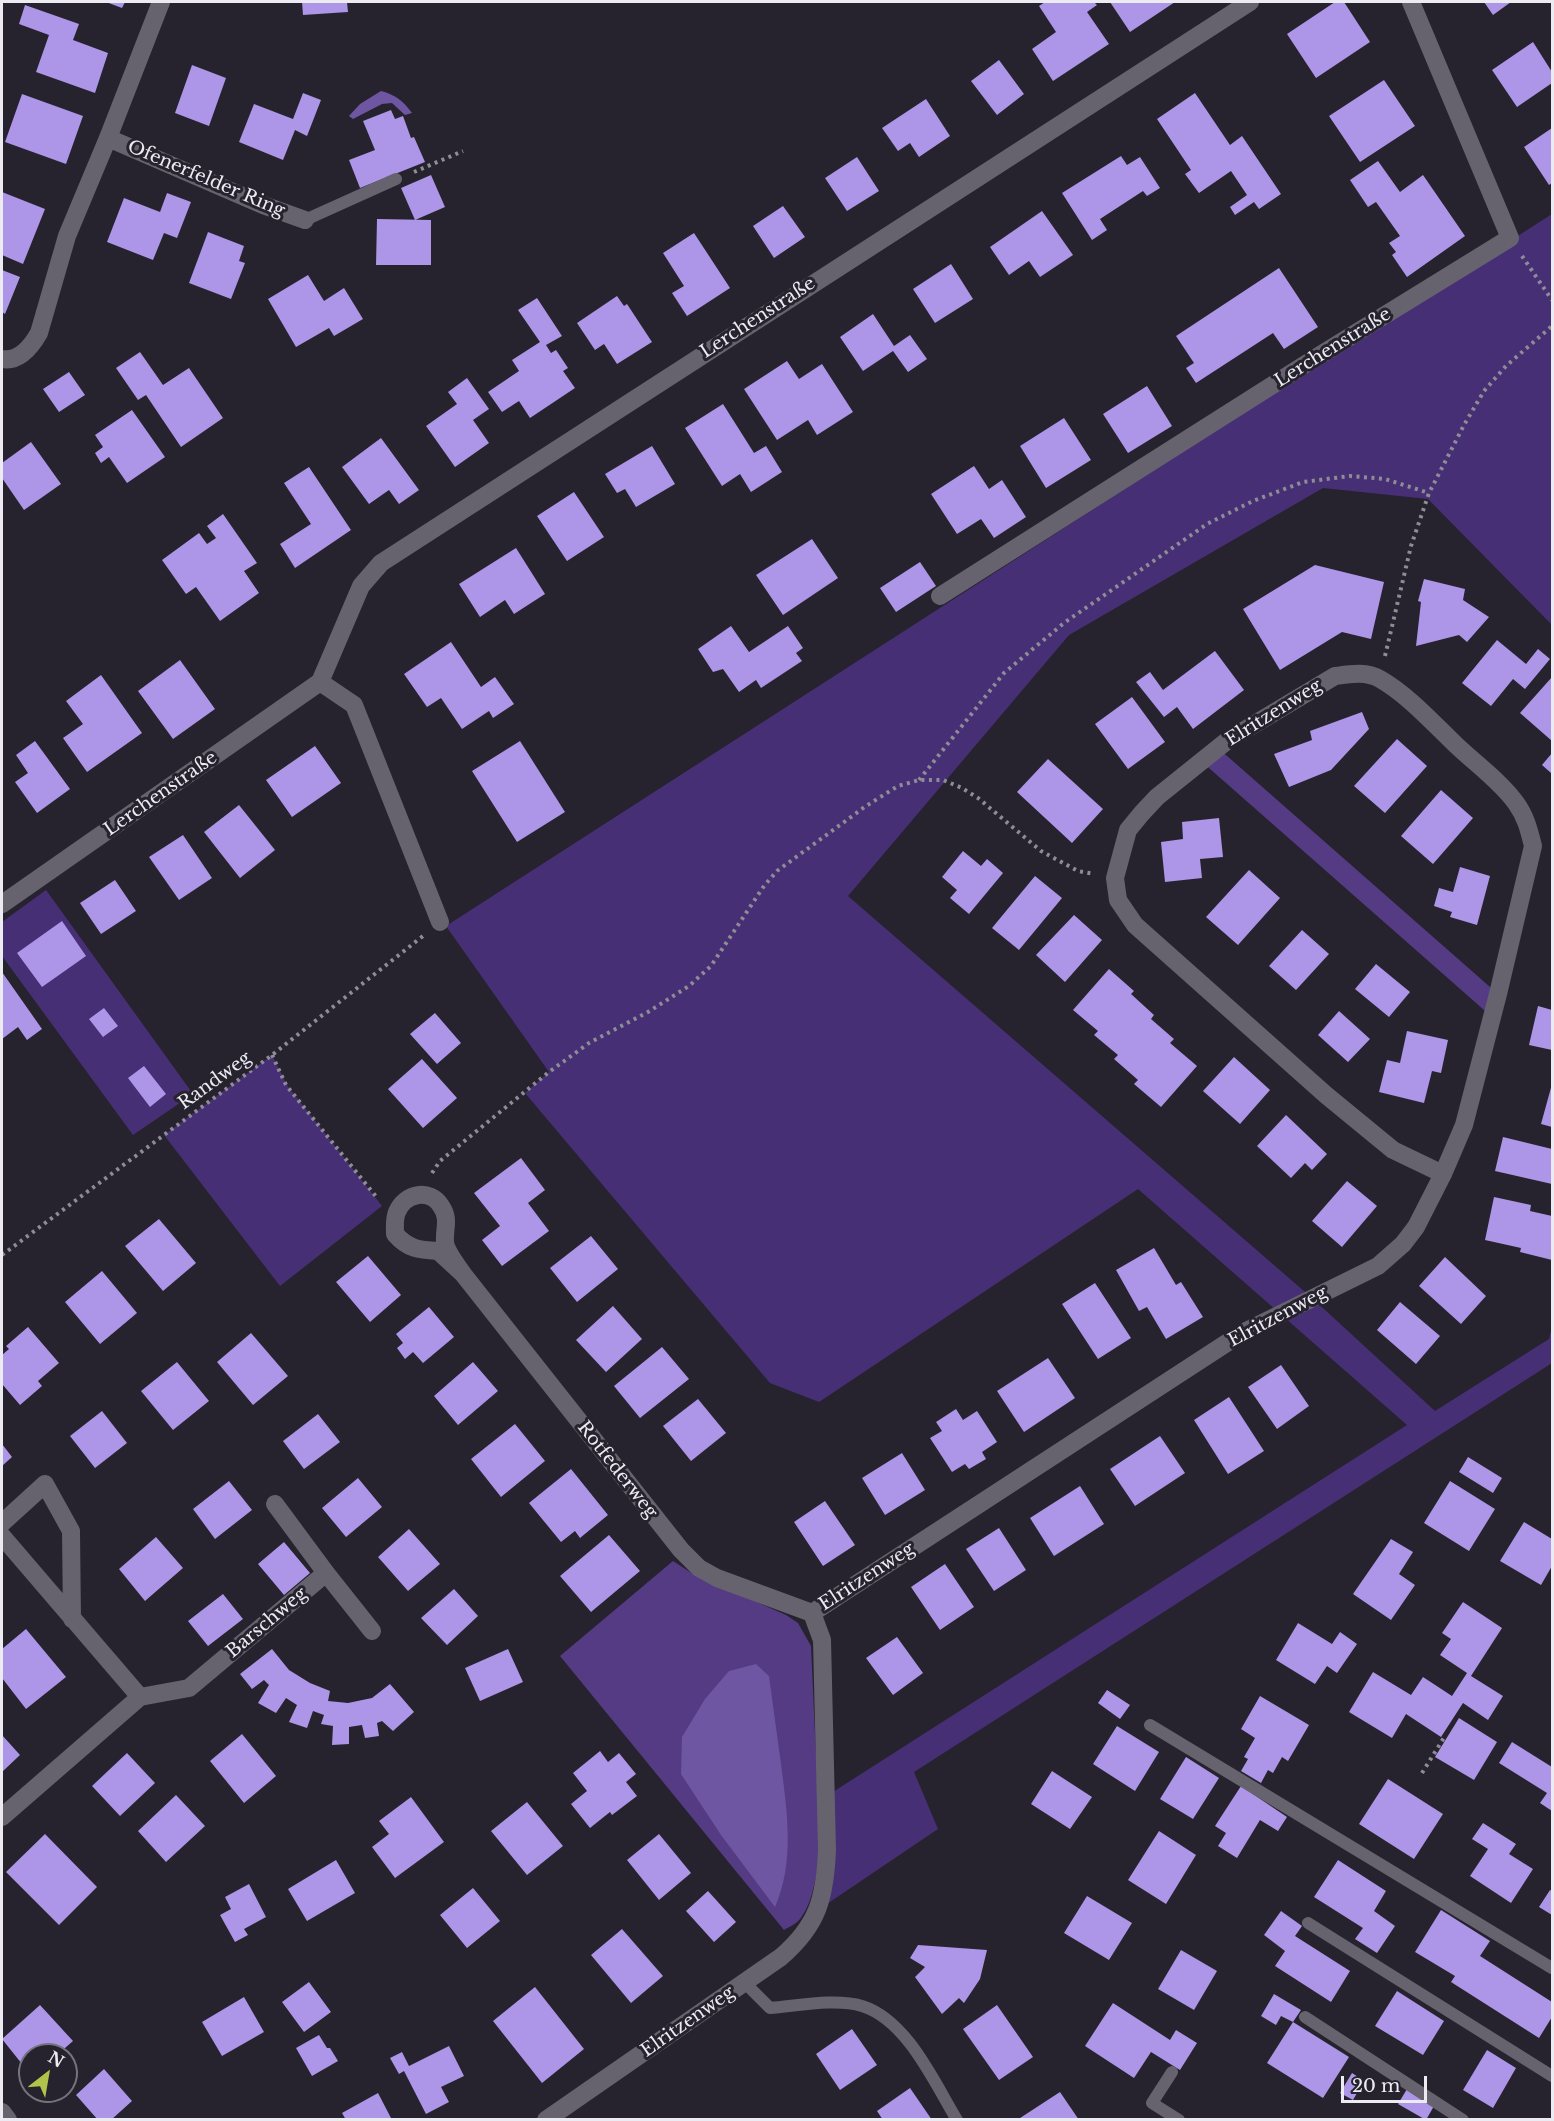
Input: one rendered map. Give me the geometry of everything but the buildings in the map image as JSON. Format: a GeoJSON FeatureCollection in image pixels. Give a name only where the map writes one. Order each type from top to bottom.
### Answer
{"type":"FeatureCollection","features":[{"type":"Feature","properties":{"kind":"street","name":"Ofenerfelder Ring"},"geometry":{"type":"LineString","coordinates":[[2,359],[15,358],[24,352],[33,344],[39,333],[67,236],[161,2]]}},
{"type":"Feature","properties":{"kind":"street","name":"Lerchenstraße"},"geometry":{"type":"LineString","coordinates":[[2,904],[320,682],[361,586],[381,563],[1250,2]]}},
{"type":"Feature","properties":{"kind":"street"},"geometry":{"type":"LineString","coordinates":[[1411,2],[1510,238]]}},
{"type":"Feature","properties":{"kind":"street","name":"Ofenerfelder Ring"},"geometry":{"type":"LineString","coordinates":[[108,138],[263,205],[304,219]]}},
{"type":"Feature","properties":{"kind":"street","name":"Lerchenstraße"},"geometry":{"type":"LineString","coordinates":[[940,596],[1312,360],[1510,238]]}},
{"type":"Feature","properties":{"kind":"street","name":"Elritzenweg"},"geometry":{"type":"LineString","coordinates":[[546,2120],[781,1957],[799,1941],[812,1923],[818,1910],[826,1874],[822,1640],[812,1613],[1242,1333],[1378,1266],[1403,1244],[1416,1227],[1443,1174],[1464,1125],[1533,846],[1528,824],[1516,803],[1500,785],[1407,700],[1379,679],[1359,674],[1335,676],[1228,740],[1157,797],[1128,830],[1115,878],[1118,900],[1135,925],[1201,985],[1393,1150],[1443,1174]]}},
{"type":"Feature","properties":{"kind":"street"},"geometry":{"type":"LineString","coordinates":[[320,682],[354,705],[440,922]]}},
{"type":"Feature","properties":{"kind":"street"},"geometry":{"type":"LineString","coordinates":[[395,1234],[394,1220],[398,1210],[407,1198],[419,1194]]}},
{"type":"Feature","properties":{"kind":"street","name":"Rotfederweg"},"geometry":{"type":"LineString","coordinates":[[419,1194],[432,1197],[441,1204],[447,1217],[445,1244],[463,1274],[681,1550],[699,1568],[717,1578],[812,1613]]}},
{"type":"Feature","properties":{"kind":"street","name":"Rotfederweg"},"geometry":{"type":"LineString","coordinates":[[395,1234],[404,1245],[416,1250],[438,1251],[463,1274]]}},
{"type":"Feature","properties":{"kind":"street"},"geometry":{"type":"LineString","coordinates":[[2,1523],[45,1484],[71,1532],[72,1619]]}},
{"type":"Feature","properties":{"kind":"street"},"geometry":{"type":"LineString","coordinates":[[275,1504],[372,1631]]}},
{"type":"Feature","properties":{"kind":"street"},"geometry":{"type":"LineString","coordinates":[[2,1536],[140,1697],[2,1817]]}},
{"type":"Feature","properties":{"kind":"street","name":"Barschweg"},"geometry":{"type":"LineString","coordinates":[[140,1697],[189,1689],[326,1573]]}},
{"type":"Feature","properties":{"kind":"street"},"geometry":{"type":"LineString","coordinates":[[2,2112],[8,2120]]}},
{"type":"Feature","properties":{"kind":"lane"},"geometry":{"type":"LineString","coordinates":[[304,219],[396,179]]}},
{"type":"Feature","properties":{"kind":"lane"},"geometry":{"type":"LineString","coordinates":[[1150,1725],[1552,1968]]}},
{"type":"Feature","properties":{"kind":"lane"},"geometry":{"type":"LineString","coordinates":[[1308,1923],[1552,2076]]}},
{"type":"Feature","properties":{"kind":"lane"},"geometry":{"type":"LineString","coordinates":[[744,1982],[770,2008],[837,2003],[861,2005],[882,2015],[907,2038],[957,2120]]}},
{"type":"Feature","properties":{"kind":"lane"},"geometry":{"type":"LineString","coordinates":[[1305,2017],[1463,2120]]}},
{"type":"Feature","properties":{"kind":"lane"},"geometry":{"type":"LineString","coordinates":[[1172,2072],[1152,2103],[1179,2120]]}},
{"type":"Feature","properties":{"kind":"path"},"geometry":{"type":"LineString","coordinates":[[396,179],[463,151]]}},
{"type":"Feature","properties":{"kind":"path"},"geometry":{"type":"LineString","coordinates":[[1510,238],[1552,300]]}},
{"type":"Feature","properties":{"kind":"path"},"geometry":{"type":"LineString","coordinates":[[1379,679],[1411,546],[1429,493],[1484,391],[1506,366],[1552,326]]}},
{"type":"Feature","properties":{"kind":"path"},"geometry":{"type":"LineString","coordinates":[[919,780],[1004,673],[1064,623],[1207,524],[1253,501],[1303,482],[1350,476],[1385,479],[1429,493]]}},
{"type":"Feature","properties":{"kind":"path"},"geometry":{"type":"LineString","coordinates":[[419,1194],[440,1161],[549,1072],[589,1043],[648,1012],[689,986],[711,966],[764,886],[777,871],[866,806],[898,786],[919,780],[943,780],[962,788],[978,798],[1041,851],[1078,871],[1115,878]]}},
{"type":"Feature","properties":{"kind":"path","name":"Randweg"},"geometry":{"type":"LineString","coordinates":[[2,1255],[272,1056],[440,922]]}},
{"type":"Feature","properties":{"kind":"path"},"geometry":{"type":"LineString","coordinates":[[272,1056],[286,1085],[374,1193],[395,1234]]}},
{"type":"Feature","properties":{"kind":"path"},"geometry":{"type":"LineString","coordinates":[[1422,1773],[1445,1736]]}},
{"type":"Feature","properties":{"kind":"shaded area"},"geometry":{"type":"Polygon","coordinates":[[[381,91],[399,99],[412,113],[405,115],[392,103],[382,104],[353,119],[349,116],[360,104],[381,91]]]}},
{"type":"Feature","properties":{"kind":"shaded area"},"geometry":{"type":"Polygon","coordinates":[[[1552,214],[1552,625],[1428,499],[1323,488],[1069,635],[848,896],[1312,1298],[1435,1411],[1549,1339],[1552,1326],[1552,1363],[914,1772],[938,1829],[818,1910],[825,1797],[1407,1425],[1138,1189],[819,1402],[770,1383],[525,1093],[549,1072],[446,926],[1552,214]]]}},
{"type":"Feature","properties":{"kind":"shaded area"},"geometry":{"type":"Polygon","coordinates":[[[1218,748],[1498,994],[1492,1017],[1201,761],[1218,748]]]}},
{"type":"Feature","properties":{"kind":"shaded area"},"geometry":{"type":"Polygon","coordinates":[[[46,890],[193,1094],[133,1135],[2,956],[2,922],[46,890]]]}},
{"type":"Feature","properties":{"kind":"shaded area"},"geometry":{"type":"Polygon","coordinates":[[[272,1055],[287,1085],[382,1206],[280,1286],[164,1135],[272,1055]]]}},
{"type":"Feature","properties":{"kind":"shaded area"},"geometry":{"type":"Polygon","coordinates":[[[673,1561],[693,1574],[786,1615],[798,1623],[811,1646],[820,1846],[809,1903],[798,1921],[784,1930],[560,1656],[673,1561]]]}},
{"type":"Feature","properties":{"kind":"shaded area"},"geometry":{"type":"Polygon","coordinates":[[[756,1664],[769,1676],[787,1818],[785,1872],[775,1907],[721,1835],[681,1774],[682,1737],[705,1699],[729,1671],[756,1664]]]}}]}
